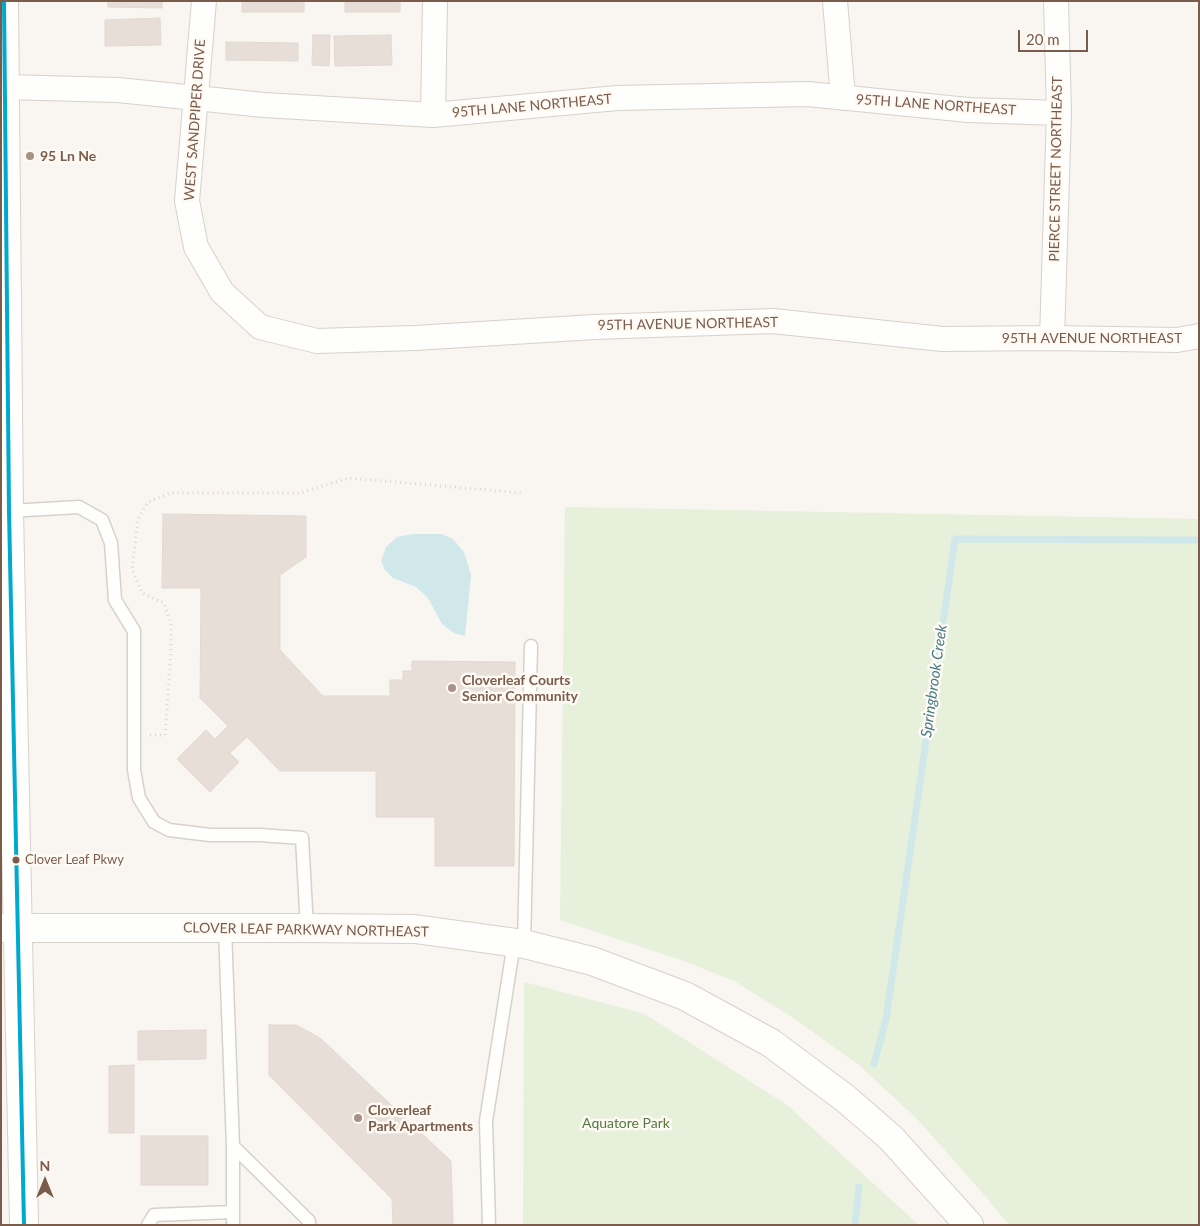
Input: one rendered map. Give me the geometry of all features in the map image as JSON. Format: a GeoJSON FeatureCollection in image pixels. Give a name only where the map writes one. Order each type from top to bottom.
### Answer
{"type":"FeatureCollection","features":[{"type":"Feature","properties":{"kind":"street"},"geometry":{"type":"LineString","coordinates":[[4,1],[4,281],[9,511],[10,928],[24,1225]]}},
{"type":"Feature","properties":{"kind":"street","name":"WEST SANDPIPER DRIVE"},"geometry":{"type":"LineString","coordinates":[[204,1],[187,202],[196,247],[222,292]]}},
{"type":"Feature","properties":{"kind":"street"},"geometry":{"type":"LineString","coordinates":[[433,115],[435,1]]}},
{"type":"Feature","properties":{"kind":"street"},"geometry":{"type":"LineString","coordinates":[[835,1],[843,98]]}},
{"type":"Feature","properties":{"kind":"street","name":"PIERCE STREET NORTHEAST"},"geometry":{"type":"LineString","coordinates":[[1052,338],[1059,113],[1056,1]]}},
{"type":"Feature","properties":{"kind":"street","name":"95TH LANE NORTHEAST"},"geometry":{"type":"LineString","coordinates":[[4,87],[118,90],[264,105],[433,115],[617,98],[808,94],[968,110],[1059,113]]}},
{"type":"Feature","properties":{"kind":"street","name":"95TH AVENUE NORTHEAST"},"geometry":{"type":"LineString","coordinates":[[222,292],[260,327],[317,341],[415,338],[594,327],[773,320],[942,339],[1177,340],[1199,336]]}},
{"type":"Feature","properties":{"kind":"street","name":"CLOVER LEAF PARKWAY NORTHEAST"},"geometry":{"type":"LineString","coordinates":[[10,928],[415,930],[519,943],[592,961],[685,996],[771,1044],[846,1100],[891,1138],[969,1225]]}},
{"type":"Feature","properties":{"kind":"lane"},"geometry":{"type":"LineString","coordinates":[[9,511],[79,507],[102,520],[111,543],[115,600],[134,631],[134,770],[139,798],[154,822],[170,830],[210,835],[260,835],[302,838],[307,928]]}},
{"type":"Feature","properties":{"kind":"lane"},"geometry":{"type":"LineString","coordinates":[[489,1225],[486,1121],[519,943],[531,646]]}},
{"type":"Feature","properties":{"kind":"lane"},"geometry":{"type":"LineString","coordinates":[[148,1225],[154,1215],[233,1218],[225,929]]}},
{"type":"Feature","properties":{"kind":"lane"},"geometry":{"type":"LineString","coordinates":[[232,1146],[309,1221],[309,1225]]}},
{"type":"Feature","properties":{"kind":"path"},"geometry":{"type":"LineString","coordinates":[[134,734],[165,735],[171,651],[171,623],[164,603],[142,593],[132,569],[138,519],[148,502],[170,493],[300,493],[349,478],[522,493]]}},
{"type":"Feature","properties":{"kind":"green space"},"geometry":{"type":"Polygon","coordinates":[[[565,507],[1199,519],[1199,1225],[1009,1225],[918,1120],[860,1066],[795,1019],[734,981],[681,960],[560,920],[565,507]]]}},
{"type":"Feature","properties":{"kind":"green space","name":"Aquatore Park"},"geometry":{"type":"Polygon","coordinates":[[[524,982],[645,1014],[787,1105],[919,1225],[523,1225],[524,982]]]}},
{"type":"Feature","properties":{"kind":"water"},"geometry":{"type":"Polygon","coordinates":[[[413,534],[442,534],[453,539],[464,552],[471,575],[465,636],[454,633],[442,624],[428,598],[416,587],[393,578],[385,570],[381,561],[386,547],[397,537],[413,534]]]}},
{"type":"Feature","properties":{"kind":"building"},"geometry":{"type":"Polygon","coordinates":[[[108,1],[162,1],[162,8],[108,7],[108,1]]]}},
{"type":"Feature","properties":{"kind":"building"},"geometry":{"type":"Polygon","coordinates":[[[242,1],[304,1],[304,12],[242,12],[242,1]]]}},
{"type":"Feature","properties":{"kind":"building"},"geometry":{"type":"Polygon","coordinates":[[[345,1],[400,1],[400,12],[345,12],[345,1]]]}},
{"type":"Feature","properties":{"kind":"building"},"geometry":{"type":"Polygon","coordinates":[[[160,18],[161,45],[105,46],[105,20],[160,18]]]}},
{"type":"Feature","properties":{"kind":"building"},"geometry":{"type":"Polygon","coordinates":[[[313,35],[330,35],[329,66],[312,65],[313,35]]]}},
{"type":"Feature","properties":{"kind":"building"},"geometry":{"type":"Polygon","coordinates":[[[391,35],[392,65],[335,66],[334,36],[391,35]]]}},
{"type":"Feature","properties":{"kind":"building"},"geometry":{"type":"Polygon","coordinates":[[[226,42],[298,43],[298,61],[226,60],[226,42]]]}},
{"type":"Feature","properties":{"kind":"building","name":"Cloverleaf Courts Senior Community"},"geometry":{"type":"Polygon","coordinates":[[[163,514],[306,516],[306,557],[280,575],[280,650],[323,696],[390,696],[390,680],[403,680],[403,671],[412,671],[412,661],[515,662],[514,866],[435,866],[435,817],[376,817],[376,771],[280,771],[247,737],[230,753],[239,762],[210,792],[177,759],[206,730],[215,739],[228,726],[200,698],[201,588],[162,588],[163,514]]]}},
{"type":"Feature","properties":{"kind":"building","name":"Cloverleaf Park Apartments"},"geometry":{"type":"Polygon","coordinates":[[[269,1025],[296,1025],[320,1038],[451,1161],[453,1225],[393,1225],[392,1199],[269,1075],[269,1025]]]}},
{"type":"Feature","properties":{"kind":"building"},"geometry":{"type":"Polygon","coordinates":[[[206,1030],[206,1059],[138,1060],[138,1031],[206,1030]]]}},
{"type":"Feature","properties":{"kind":"building"},"geometry":{"type":"Polygon","coordinates":[[[134,1065],[134,1133],[109,1133],[109,1066],[134,1065]]]}},
{"type":"Feature","properties":{"kind":"building"},"geometry":{"type":"Polygon","coordinates":[[[141,1136],[208,1136],[208,1185],[141,1185],[141,1136]]]}},
{"type":"Feature","properties":{"kind":"waterway","name":"Springbrook Creek"},"geometry":{"type":"LineString","coordinates":[[874,1064],[886,1019],[955,539],[1199,540]]}},
{"type":"Feature","properties":{"kind":"waterway","name":"Springbrook Creek"},"geometry":{"type":"LineString","coordinates":[[855,1225],[859,1187]]}},
{"type":"Feature","properties":{"kind":"transit line"},"geometry":{"type":"LineString","coordinates":[[4,1],[9,511],[24,1225]]}},
{"type":"Feature","properties":{"kind":"place","name":"95 Ln Ne"},"geometry":{"type":"Point","coordinates":[30,156]}},
{"type":"Feature","properties":{"kind":"place","name":"Cloverleaf Courts Senior Community"},"geometry":{"type":"Point","coordinates":[452,688]}},
{"type":"Feature","properties":{"kind":"place","name":"Clover Leaf Pkwy"},"geometry":{"type":"Point","coordinates":[16,860]}},
{"type":"Feature","properties":{"kind":"place","name":"Cloverleaf Park Apartments"},"geometry":{"type":"Point","coordinates":[358,1118]}}]}
